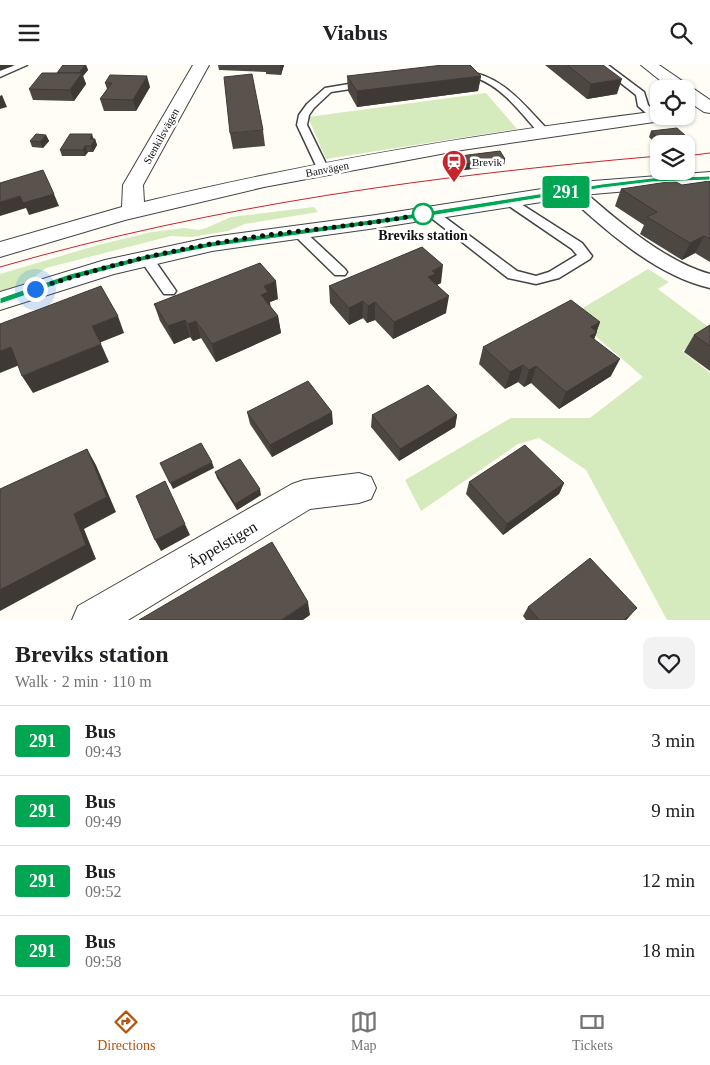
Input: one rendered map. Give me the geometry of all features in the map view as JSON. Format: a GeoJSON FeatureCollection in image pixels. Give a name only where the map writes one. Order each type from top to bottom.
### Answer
{"type":"FeatureCollection","features":[{"type":"Feature","properties":{"kind":"street","name":"Stenkilsvägen"},"geometry":{"type":"LineString","coordinates":[[134,211],[133,185],[201,65]]}},
{"type":"Feature","properties":{"kind":"street"},"geometry":{"type":"LineString","coordinates":[[649,65],[670,80]]}},
{"type":"Feature","properties":{"kind":"street"},"geometry":{"type":"LineString","coordinates":[[695,98],[710,109]]}},
{"type":"Feature","properties":{"kind":"street"},"geometry":{"type":"LineString","coordinates":[[695,112],[710,109]]}},
{"type":"Feature","properties":{"kind":"street","name":"Banvägen"},"geometry":{"type":"LineString","coordinates":[[0,250],[134,211],[323,170],[416,152],[650,118]]}},
{"type":"Feature","properties":{"kind":"street"},"geometry":{"type":"LineString","coordinates":[[0,301],[70,277],[146,257],[211,244],[652,180],[710,178]]}},
{"type":"Feature","properties":{"kind":"street"},"geometry":{"type":"LineString","coordinates":[[573,191],[600,217],[656,256],[700,279],[710,281]]}},
{"type":"Feature","properties":{"kind":"street","name":"Äppelstigen"},"geometry":{"type":"LineString","coordinates":[[92,620],[304,495],[359,488]]}},
{"type":"Feature","properties":{"kind":"lane"},"geometry":{"type":"LineString","coordinates":[[0,74],[24,65]]}},
{"type":"Feature","properties":{"kind":"lane"},"geometry":{"type":"LineString","coordinates":[[602,65],[641,94],[643,106],[650,111]]}},
{"type":"Feature","properties":{"kind":"lane"},"geometry":{"type":"LineString","coordinates":[[445,74],[464,73],[487,78],[504,91],[545,133]]}},
{"type":"Feature","properties":{"kind":"lane"},"geometry":{"type":"LineString","coordinates":[[323,170],[302,125],[304,115],[310,106],[328,90],[379,82]]}},
{"type":"Feature","properties":{"kind":"lane"},"geometry":{"type":"LineString","coordinates":[[432,213],[514,275],[536,280],[554,275],[585,257],[577,246],[510,201]]}},
{"type":"Feature","properties":{"kind":"lane"},"geometry":{"type":"LineString","coordinates":[[298,232],[340,272]]}},
{"type":"Feature","properties":{"kind":"lane"},"geometry":{"type":"LineString","coordinates":[[146,257],[169,291]]}},
{"type":"Feature","properties":{"kind":"green space"},"geometry":{"type":"Polygon","coordinates":[[[486,93],[517,129],[326,159],[308,117],[486,93]]]}},
{"type":"Feature","properties":{"kind":"green space"},"geometry":{"type":"Polygon","coordinates":[[[314,207],[318,212],[245,224],[228,231],[192,237],[171,236],[46,268],[26,283],[0,292],[0,274],[98,245],[152,232],[185,228],[198,230],[231,217],[314,207]]]}},
{"type":"Feature","properties":{"kind":"green space"},"geometry":{"type":"Polygon","coordinates":[[[648,269],[669,282],[658,289],[710,328],[710,335],[682,351],[710,373],[710,620],[667,620],[586,470],[539,438],[518,444],[421,511],[405,480],[511,418],[590,418],[643,377],[571,315],[648,269]]]}},
{"type":"Feature","properties":{"kind":"building"},"geometry":{"type":"Polygon","coordinates":[[[63,65],[85,65],[79,73],[57,73],[63,65]]]}},
{"type":"Feature","properties":{"kind":"building"},"geometry":{"type":"Polygon","coordinates":[[[443,65],[470,65],[481,76],[357,91],[347,76],[443,65]]]}},
{"type":"Feature","properties":{"kind":"building"},"geometry":{"type":"Polygon","coordinates":[[[567,65],[603,65],[622,79],[591,84],[567,65]]]}},
{"type":"Feature","properties":{"kind":"building"},"geometry":{"type":"Polygon","coordinates":[[[42,73],[82,73],[70,90],[29,89],[42,73]]]}},
{"type":"Feature","properties":{"kind":"building"},"geometry":{"type":"Polygon","coordinates":[[[252,74],[263,130],[230,133],[224,77],[252,74]]]}},
{"type":"Feature","properties":{"kind":"building"},"geometry":{"type":"Polygon","coordinates":[[[110,75],[147,76],[133,100],[100,99],[112,83],[105,83],[110,75]]]}},
{"type":"Feature","properties":{"kind":"building"},"geometry":{"type":"Polygon","coordinates":[[[677,128],[685,135],[655,135],[651,131],[677,128]]]}},
{"type":"Feature","properties":{"kind":"building"},"geometry":{"type":"Polygon","coordinates":[[[36,134],[46,135],[40,142],[30,141],[36,134]]]}},
{"type":"Feature","properties":{"kind":"building"},"geometry":{"type":"Polygon","coordinates":[[[70,134],[92,134],[90,139],[95,139],[91,146],[85,146],[83,150],[60,150],[70,134]]]}},
{"type":"Feature","properties":{"kind":"building"},"geometry":{"type":"Polygon","coordinates":[[[500,151],[505,159],[457,165],[452,157],[500,151]]]}},
{"type":"Feature","properties":{"kind":"building"},"geometry":{"type":"Polygon","coordinates":[[[43,170],[54,194],[23,203],[20,196],[0,202],[0,183],[43,170]]]}},
{"type":"Feature","properties":{"kind":"building"},"geometry":{"type":"Polygon","coordinates":[[[674,181],[682,185],[710,181],[710,239],[704,236],[690,243],[647,217],[657,212],[621,189],[674,181]]]}},
{"type":"Feature","properties":{"kind":"building"},"geometry":{"type":"Polygon","coordinates":[[[422,247],[443,265],[432,271],[436,274],[428,277],[449,296],[394,322],[375,302],[368,306],[363,301],[349,308],[329,286],[422,247]]]}},
{"type":"Feature","properties":{"kind":"building"},"geometry":{"type":"Polygon","coordinates":[[[260,263],[276,281],[264,286],[268,292],[261,295],[278,316],[212,344],[196,321],[188,324],[185,320],[168,326],[154,304],[260,263]]]}},
{"type":"Feature","properties":{"kind":"building"},"geometry":{"type":"Polygon","coordinates":[[[101,286],[118,316],[92,326],[101,344],[22,376],[11,347],[0,351],[0,324],[101,286]]]}},
{"type":"Feature","properties":{"kind":"building"},"geometry":{"type":"Polygon","coordinates":[[[571,300],[600,322],[591,327],[597,332],[590,336],[620,359],[566,392],[536,366],[529,370],[523,365],[510,372],[483,347],[571,300]]]}},
{"type":"Feature","properties":{"kind":"building"},"geometry":{"type":"Polygon","coordinates":[[[710,325],[710,346],[694,335],[710,325]]]}},
{"type":"Feature","properties":{"kind":"building"},"geometry":{"type":"Polygon","coordinates":[[[308,381],[332,412],[270,445],[247,412],[308,381]]]}},
{"type":"Feature","properties":{"kind":"building"},"geometry":{"type":"Polygon","coordinates":[[[428,385],[457,415],[400,449],[372,415],[428,385]]]}},
{"type":"Feature","properties":{"kind":"building"},"geometry":{"type":"Polygon","coordinates":[[[201,443],[212,462],[170,483],[160,463],[201,443]]]}},
{"type":"Feature","properties":{"kind":"building"},"geometry":{"type":"Polygon","coordinates":[[[525,445],[564,483],[507,524],[469,482],[525,445]]]}},
{"type":"Feature","properties":{"kind":"building"},"geometry":{"type":"Polygon","coordinates":[[[87,449],[107,497],[74,514],[86,545],[0,590],[0,489],[87,449]]]}},
{"type":"Feature","properties":{"kind":"building"},"geometry":{"type":"Polygon","coordinates":[[[240,459],[260,489],[235,504],[215,472],[240,459]]]}},
{"type":"Feature","properties":{"kind":"building"},"geometry":{"type":"Polygon","coordinates":[[[165,481],[185,524],[155,540],[136,496],[165,481]]]}},
{"type":"Feature","properties":{"kind":"building"},"geometry":{"type":"Polygon","coordinates":[[[272,542],[308,602],[281,620],[139,620],[272,542]]]}},
{"type":"Feature","properties":{"kind":"building"},"geometry":{"type":"Polygon","coordinates":[[[590,558],[637,608],[624,620],[539,620],[528,607],[590,558]]]}},
{"type":"Feature","properties":{"kind":"tram line"},"geometry":{"type":"LineString","coordinates":[[695,155],[710,153]]}},
{"type":"Feature","properties":{"kind":"tram line"},"geometry":{"type":"LineString","coordinates":[[0,267],[162,226],[327,195],[492,173],[650,157]]}},
{"type":"Feature","properties":{"kind":"bus line","name":"291"},"geometry":{"type":"LineString","coordinates":[[0,301],[70,277],[146,257],[211,244],[399,218],[602,186],[652,180],[710,178]]}},
{"type":"Feature","properties":{"kind":"place","name":"Brevik"},"geometry":{"type":"Point","coordinates":[454,183]}},
{"type":"Feature","properties":{"kind":"place","name":"Breviks station"},"geometry":{"type":"Point","coordinates":[423,214]}},
{"type":"Feature","properties":{"kind":"route"},"geometry":{"type":"LineString","coordinates":[[35,289],[70,277],[146,257],[211,244],[423,214]]}}]}
